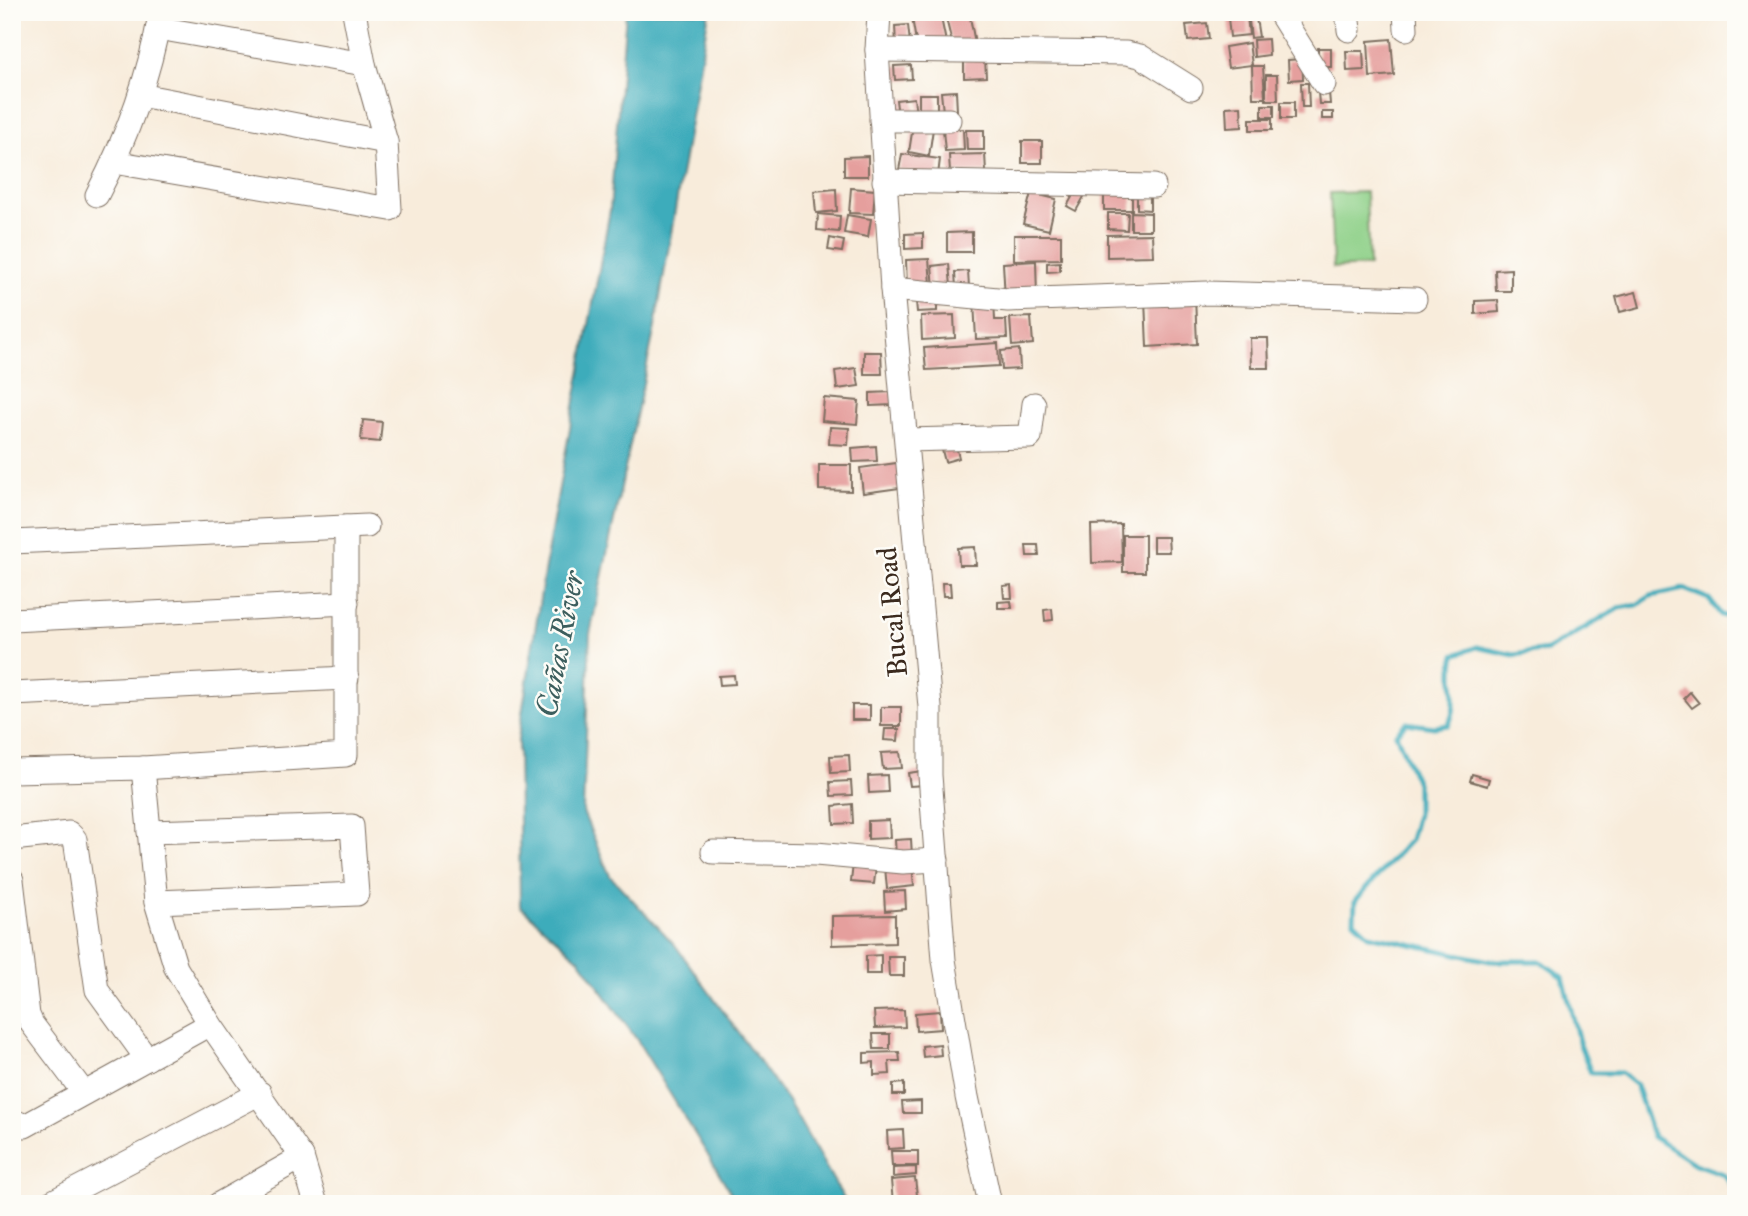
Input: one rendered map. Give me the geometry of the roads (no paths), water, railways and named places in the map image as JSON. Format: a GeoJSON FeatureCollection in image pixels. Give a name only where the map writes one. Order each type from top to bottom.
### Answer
{"type":"FeatureCollection","features":[{"type":"Feature","properties":{"kind":"street"},"geometry":{"type":"LineString","coordinates":[[114,162],[390,209],[386,142],[364,64],[354,12]]}},
{"type":"Feature","properties":{"kind":"street","name":"Bucal Road"},"geometry":{"type":"LineString","coordinates":[[879,12],[877,50],[884,181],[930,707],[929,775],[944,960],[967,1097],[990,1204]]}},
{"type":"Feature","properties":{"kind":"street"},"geometry":{"type":"LineString","coordinates":[[1279,12],[1324,84]]}},
{"type":"Feature","properties":{"kind":"street"},"geometry":{"type":"LineString","coordinates":[[97,195],[114,162],[140,95],[160,20],[364,64]]}},
{"type":"Feature","properties":{"kind":"street"},"geometry":{"type":"LineString","coordinates":[[877,50],[1126,53],[1140,56],[1191,88]]}},
{"type":"Feature","properties":{"kind":"street"},"geometry":{"type":"LineString","coordinates":[[140,95],[386,142]]}},
{"type":"Feature","properties":{"kind":"street"},"geometry":{"type":"LineString","coordinates":[[881,120],[948,120]]}},
{"type":"Feature","properties":{"kind":"street"},"geometry":{"type":"LineString","coordinates":[[884,181],[1154,186]]}},
{"type":"Feature","properties":{"kind":"street"},"geometry":{"type":"LineString","coordinates":[[892,289],[1008,300],[1207,293],[1416,299]]}},
{"type":"Feature","properties":{"kind":"street"},"geometry":{"type":"LineString","coordinates":[[907,440],[1030,437],[1034,404]]}},
{"type":"Feature","properties":{"kind":"street"},"geometry":{"type":"LineString","coordinates":[[12,542],[356,527],[346,603],[346,755],[142,768],[12,771]]}},
{"type":"Feature","properties":{"kind":"street"},"geometry":{"type":"LineString","coordinates":[[12,620],[346,603]]}},
{"type":"Feature","properties":{"kind":"street"},"geometry":{"type":"LineString","coordinates":[[12,694],[346,678]]}},
{"type":"Feature","properties":{"kind":"street"},"geometry":{"type":"LineString","coordinates":[[142,768],[156,902],[176,968],[210,1024],[302,1157],[316,1204]]}},
{"type":"Feature","properties":{"kind":"street"},"geometry":{"type":"LineString","coordinates":[[149,832],[352,826],[357,894],[156,902]]}},
{"type":"Feature","properties":{"kind":"street"},"geometry":{"type":"LineString","coordinates":[[12,839],[69,833],[75,839],[97,990],[147,1059]]}},
{"type":"Feature","properties":{"kind":"street"},"geometry":{"type":"LineString","coordinates":[[713,852],[816,854],[903,862],[936,860]]}},
{"type":"Feature","properties":{"kind":"street"},"geometry":{"type":"LineString","coordinates":[[12,880],[28,1015],[84,1093]]}},
{"type":"Feature","properties":{"kind":"street"},"geometry":{"type":"LineString","coordinates":[[12,1120],[25,1126],[210,1024]]}},
{"type":"Feature","properties":{"kind":"street"},"geometry":{"type":"LineString","coordinates":[[48,1204],[260,1093]]}},
{"type":"Feature","properties":{"kind":"street"},"geometry":{"type":"LineString","coordinates":[[228,1201],[302,1157]]}},
{"type":"Feature","properties":{"kind":"water","name":"Cañas River"},"geometry":{"type":"Polygon","coordinates":[[[626,12],[709,12],[655,327],[590,634],[583,812],[610,876],[675,945],[788,1101],[847,1204],[738,1204],[637,1040],[579,959],[520,906],[518,739],[548,548],[610,210],[626,12]]]}},
{"type":"Feature","properties":{"kind":"waterway"},"geometry":{"type":"LineString","coordinates":[[1736,619],[1721,615],[1709,599],[1684,589],[1651,596],[1637,605],[1619,608],[1547,650],[1514,655],[1477,647],[1455,655],[1454,708],[1448,725],[1434,727],[1406,723],[1396,734],[1417,783],[1417,814],[1410,840],[1355,901],[1354,921],[1369,935],[1490,961],[1540,961],[1563,977],[1579,1042],[1591,1073],[1621,1073],[1636,1085],[1653,1137],[1695,1164],[1723,1174],[1736,1191]]}}]}
